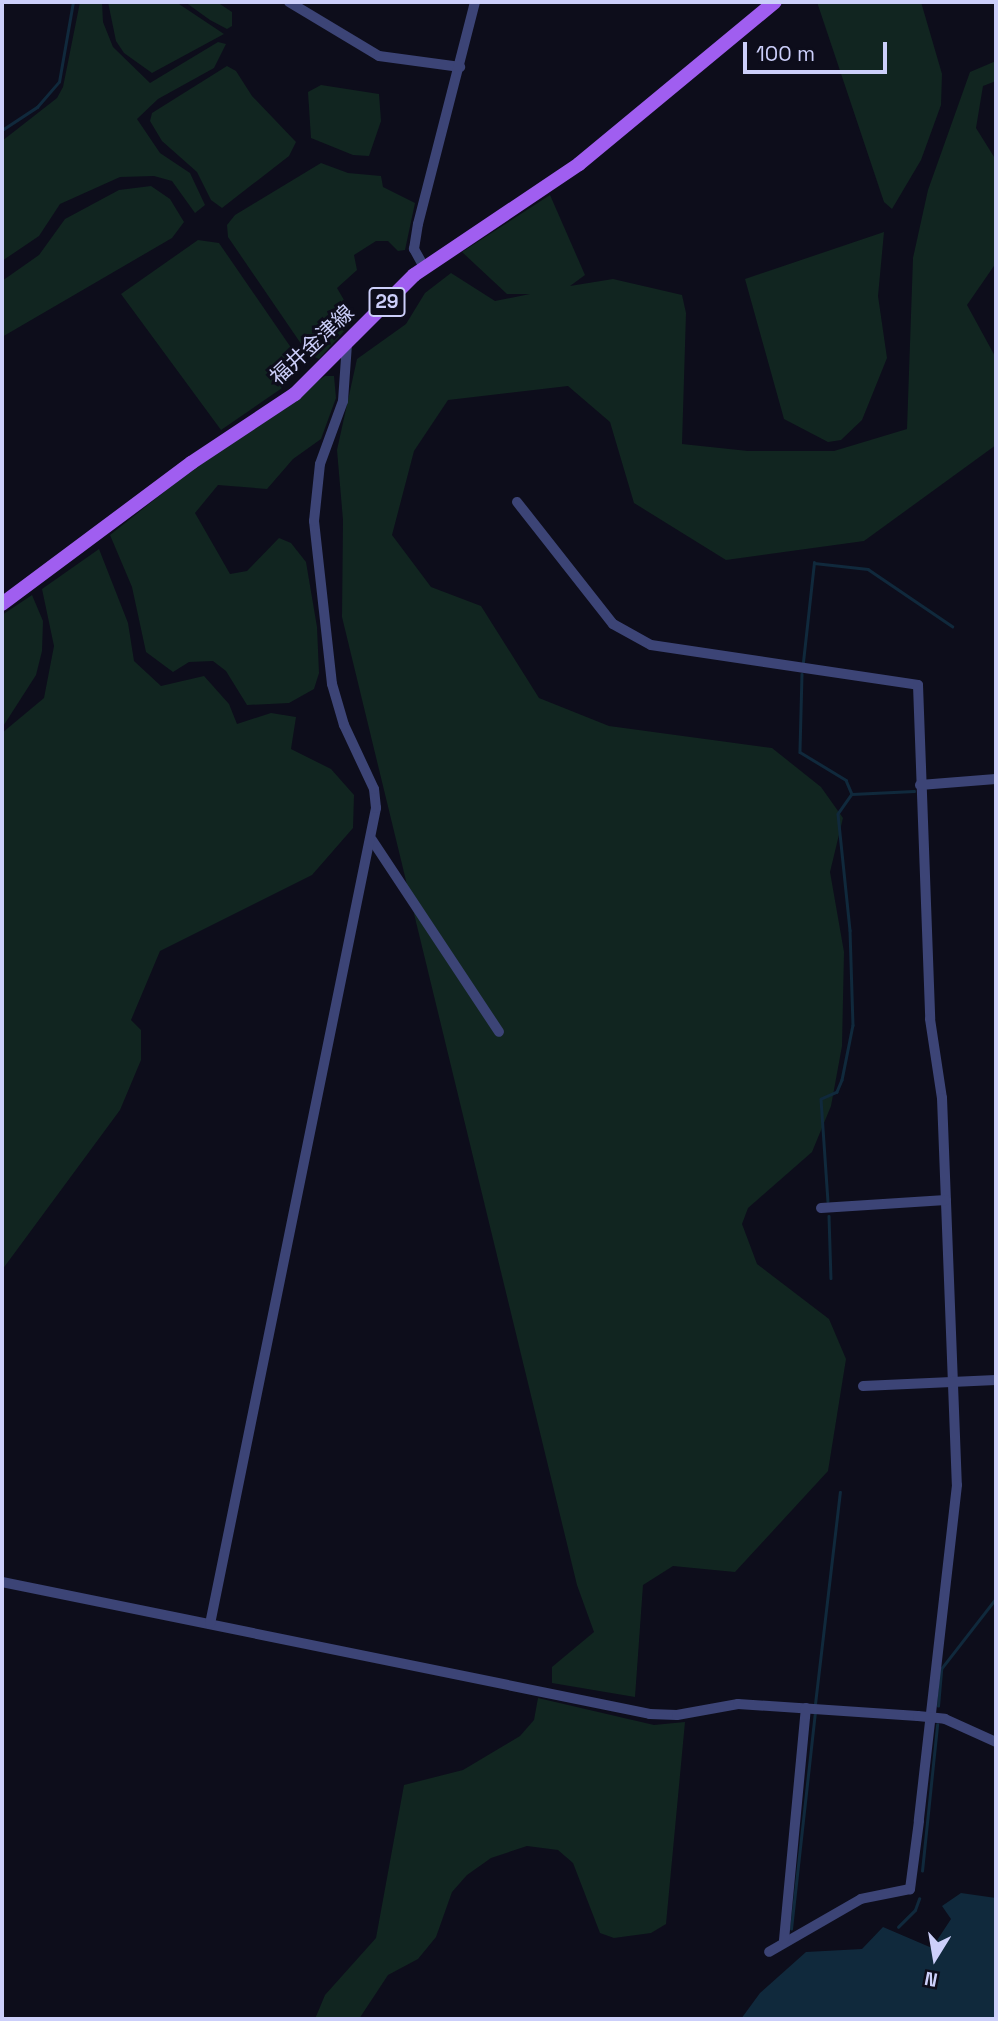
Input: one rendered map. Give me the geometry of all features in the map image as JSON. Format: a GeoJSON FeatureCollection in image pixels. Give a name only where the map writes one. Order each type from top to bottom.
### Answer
{"type":"FeatureCollection","features":[{"type":"Feature","properties":{"kind":"main road","name":"福井金津線"},"geometry":{"type":"LineString","coordinates":[[2,604],[191,463],[295,394],[424,267],[579,164],[775,2]]}},
{"type":"Feature","properties":{"kind":"street"},"geometry":{"type":"LineString","coordinates":[[289,2],[379,56],[460,67]]}},
{"type":"Feature","properties":{"kind":"street"},"geometry":{"type":"LineString","coordinates":[[424,267],[414,246],[475,2]]}},
{"type":"Feature","properties":{"kind":"street"},"geometry":{"type":"LineString","coordinates":[[210,1624],[372,840],[374,789],[344,724],[332,684],[314,522],[320,464],[343,401],[347,344]]}},
{"type":"Feature","properties":{"kind":"street"},"geometry":{"type":"LineString","coordinates":[[517,502],[613,624],[651,645],[918,685],[930,1019],[940,1073],[957,1485],[910,1889],[861,1899],[832,1919],[784,1940],[769,1952]]}},
{"type":"Feature","properties":{"kind":"street"},"geometry":{"type":"LineString","coordinates":[[920,785],[996,779]]}},
{"type":"Feature","properties":{"kind":"street"},"geometry":{"type":"LineString","coordinates":[[372,840],[499,1032]]}},
{"type":"Feature","properties":{"kind":"street"},"geometry":{"type":"LineString","coordinates":[[821,1208],[946,1200]]}},
{"type":"Feature","properties":{"kind":"street"},"geometry":{"type":"LineString","coordinates":[[863,1386],[996,1380]]}},
{"type":"Feature","properties":{"kind":"street"},"geometry":{"type":"LineString","coordinates":[[2,1582],[650,1714],[677,1715],[738,1704],[945,1719],[996,1742]]}},
{"type":"Feature","properties":{"kind":"street"},"geometry":{"type":"LineString","coordinates":[[784,1940],[806,1708]]}},
{"type":"Feature","properties":{"kind":"green space"},"geometry":{"type":"Polygon","coordinates":[[[80,2],[102,2],[103,22],[113,47],[150,83],[218,42],[226,44],[214,68],[158,99],[137,119],[160,153],[190,173],[205,205],[195,213],[172,181],[154,176],[120,177],[60,204],[39,236],[2,261],[2,141],[57,98],[63,87],[80,2]]]}},
{"type":"Feature","properties":{"kind":"green space"},"geometry":{"type":"Polygon","coordinates":[[[108,2],[176,2],[224,34],[152,73],[124,53],[116,41],[108,2]]]}},
{"type":"Feature","properties":{"kind":"green space"},"geometry":{"type":"Polygon","coordinates":[[[185,2],[217,2],[232,12],[232,26],[227,29],[185,2]]]}},
{"type":"Feature","properties":{"kind":"green space"},"geometry":{"type":"Polygon","coordinates":[[[817,2],[921,2],[942,74],[941,105],[921,160],[892,209],[884,202],[817,2]]]}},
{"type":"Feature","properties":{"kind":"green space"},"geometry":{"type":"Polygon","coordinates":[[[996,61],[996,81],[983,86],[976,128],[996,160],[996,263],[967,305],[996,358],[996,445],[864,541],[726,560],[634,503],[610,422],[568,386],[448,400],[414,451],[392,535],[431,587],[481,606],[539,698],[609,726],[772,748],[821,787],[843,818],[830,872],[844,952],[842,1046],[831,1106],[812,1152],[748,1208],[742,1224],[757,1264],[829,1319],[846,1359],[828,1471],[735,1572],[673,1566],[643,1585],[635,1697],[552,1683],[552,1667],[594,1632],[577,1585],[342,617],[343,520],[337,450],[357,359],[406,324],[425,293],[451,273],[495,301],[530,294],[507,294],[462,252],[550,195],[585,275],[570,286],[613,279],[682,295],[686,313],[682,444],[748,451],[834,451],[907,429],[913,258],[928,190],[970,72],[996,61]]]}},
{"type":"Feature","properties":{"kind":"green space"},"geometry":{"type":"Polygon","coordinates":[[[227,66],[236,71],[252,96],[296,142],[289,156],[222,208],[211,200],[197,172],[162,141],[150,121],[152,113],[227,66]]]}},
{"type":"Feature","properties":{"kind":"green space"},"geometry":{"type":"Polygon","coordinates":[[[321,85],[379,94],[381,121],[369,156],[353,155],[311,138],[308,92],[321,85]]]}},
{"type":"Feature","properties":{"kind":"green space"},"geometry":{"type":"Polygon","coordinates":[[[321,163],[348,173],[381,176],[383,187],[415,203],[405,250],[398,251],[388,241],[376,241],[354,255],[357,270],[337,288],[355,319],[319,359],[308,354],[228,237],[227,225],[235,215],[321,163]]]}},
{"type":"Feature","properties":{"kind":"green space"},"geometry":{"type":"Polygon","coordinates":[[[151,186],[170,199],[184,222],[172,238],[2,337],[2,281],[39,255],[65,219],[119,190],[151,186]]]}},
{"type":"Feature","properties":{"kind":"green space"},"geometry":{"type":"Polygon","coordinates":[[[884,232],[878,296],[887,358],[862,420],[841,440],[828,442],[784,419],[745,279],[884,232]]]}},
{"type":"Feature","properties":{"kind":"green space"},"geometry":{"type":"Polygon","coordinates":[[[198,240],[219,243],[294,352],[275,368],[285,386],[221,430],[121,294],[198,240]]]}},
{"type":"Feature","properties":{"kind":"green space"},"geometry":{"type":"Polygon","coordinates":[[[325,376],[334,376],[336,398],[321,439],[293,459],[267,489],[218,485],[195,513],[230,574],[247,571],[279,538],[291,543],[306,562],[317,627],[319,673],[314,689],[289,703],[247,705],[226,671],[213,661],[189,662],[173,672],[146,652],[132,587],[110,535],[203,461],[325,376]]]}},
{"type":"Feature","properties":{"kind":"green space"},"geometry":{"type":"Polygon","coordinates":[[[99,549],[128,623],[134,661],[161,686],[204,676],[229,704],[237,724],[271,713],[296,717],[291,749],[331,769],[354,795],[353,828],[312,875],[160,951],[131,1020],[141,1030],[141,1060],[120,1110],[2,1270],[2,733],[44,698],[54,646],[42,589],[99,549]]]}},
{"type":"Feature","properties":{"kind":"green space"},"geometry":{"type":"Polygon","coordinates":[[[32,595],[43,621],[42,651],[36,675],[2,728],[2,615],[32,595]]]}},
{"type":"Feature","properties":{"kind":"green space"},"geometry":{"type":"Polygon","coordinates":[[[538,1698],[654,1725],[685,1722],[666,1924],[651,1933],[614,1938],[600,1933],[573,1863],[558,1850],[527,1846],[491,1858],[467,1875],[452,1892],[436,1937],[418,1959],[388,1975],[359,2019],[315,2019],[325,1995],[376,1938],[404,1785],[463,1770],[520,1736],[534,1720],[538,1698]]]}},
{"type":"Feature","properties":{"kind":"water"},"geometry":{"type":"Polygon","coordinates":[[[961,1893],[996,1898],[996,2019],[741,2019],[760,1993],[806,1952],[862,1949],[883,1927],[932,1948],[951,1919],[942,1906],[961,1893]]]}},
{"type":"Feature","properties":{"kind":"waterway"},"geometry":{"type":"LineString","coordinates":[[2,130],[37,107],[59,82],[73,2]]}},
{"type":"Feature","properties":{"kind":"waterway"},"geometry":{"type":"LineString","coordinates":[[803,662],[814,563],[868,569],[952,626]]}},
{"type":"Feature","properties":{"kind":"waterway"},"geometry":{"type":"LineString","coordinates":[[802,674],[800,752],[846,780],[852,794],[838,814],[850,930],[853,1025],[837,1092],[821,1099],[828,1201]]}},
{"type":"Feature","properties":{"kind":"waterway"},"geometry":{"type":"LineString","coordinates":[[852,794],[914,791]]}},
{"type":"Feature","properties":{"kind":"waterway"},"geometry":{"type":"LineString","coordinates":[[829,1216],[831,1278]]}},
{"type":"Feature","properties":{"kind":"waterway"},"geometry":{"type":"LineString","coordinates":[[815,1704],[840,1492]]}},
{"type":"Feature","properties":{"kind":"waterway"},"geometry":{"type":"LineString","coordinates":[[938,1706],[941,1669],[996,1598]]}},
{"type":"Feature","properties":{"kind":"waterway"},"geometry":{"type":"LineString","coordinates":[[791,1929],[815,1711]]}},
{"type":"Feature","properties":{"kind":"waterway"},"geometry":{"type":"LineString","coordinates":[[922,1871],[937,1725]]}},
{"type":"Feature","properties":{"kind":"waterway"},"geometry":{"type":"LineString","coordinates":[[898,1927],[915,1910],[919,1899]]}}]}
